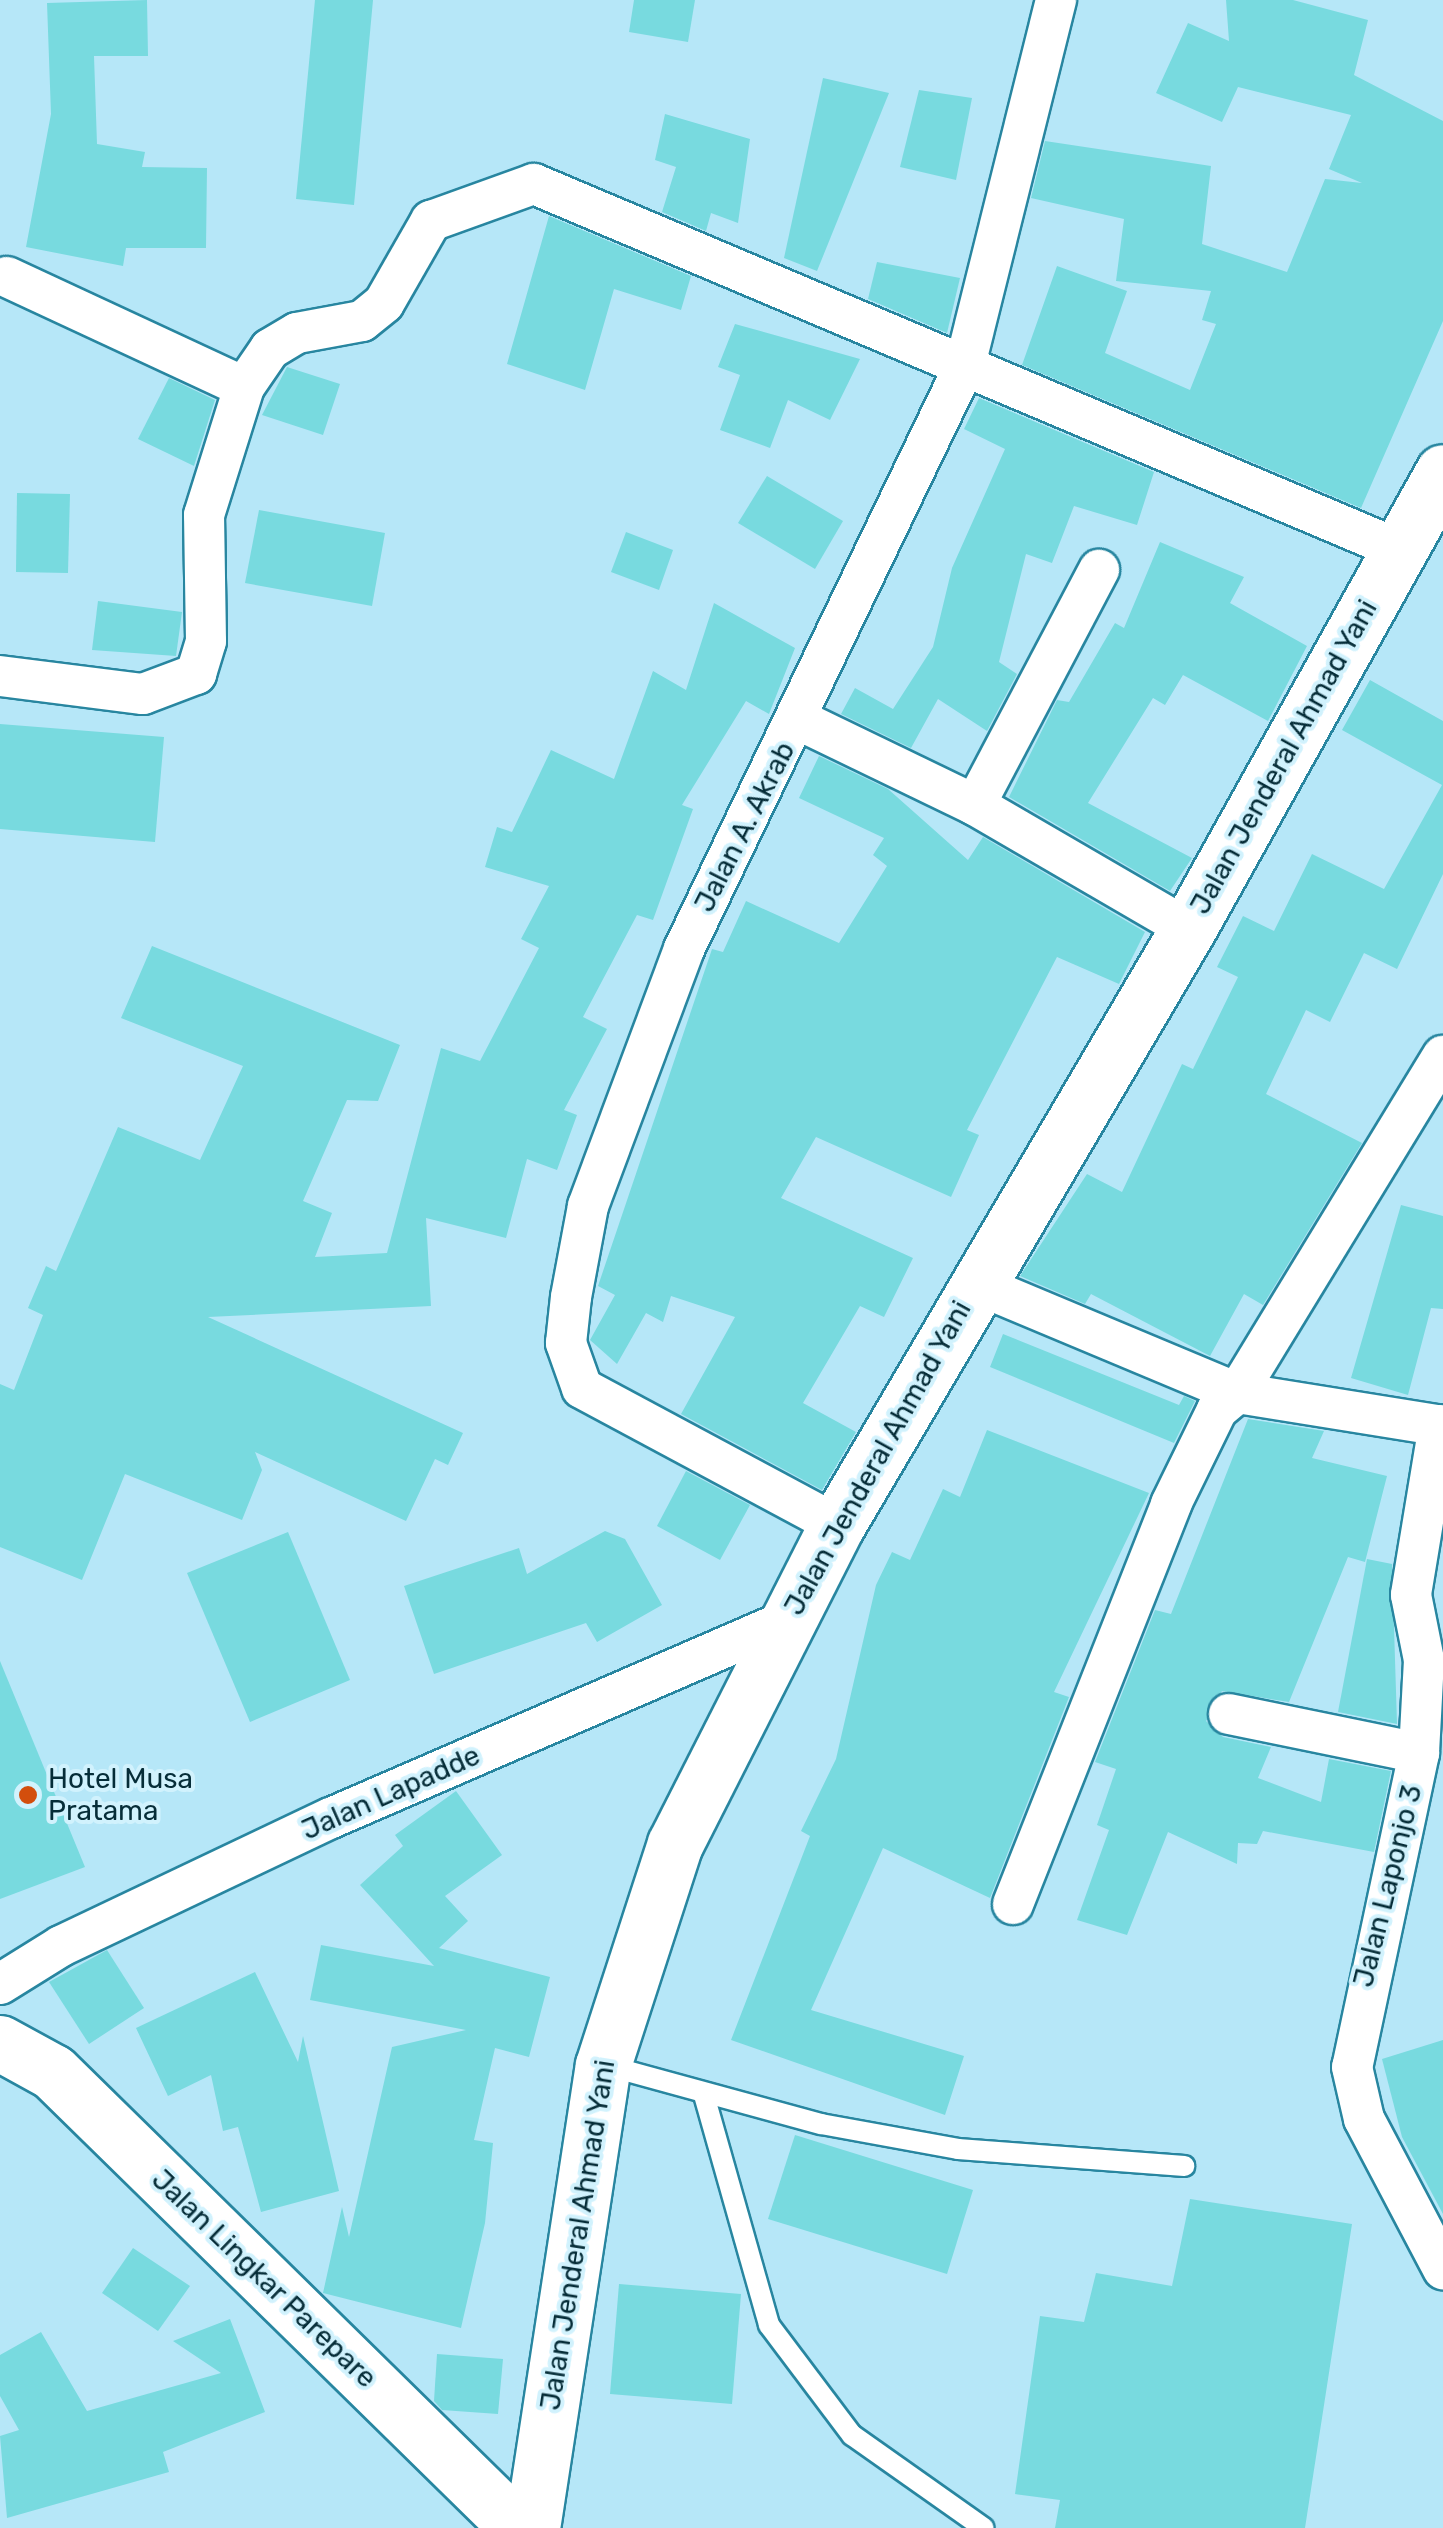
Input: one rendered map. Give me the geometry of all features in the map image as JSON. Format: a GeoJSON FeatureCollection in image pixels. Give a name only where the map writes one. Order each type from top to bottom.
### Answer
{"type":"FeatureCollection","features":[{"type":"Feature","properties":{"kind":"highway","name":"Jalan Jenderal Ahmad Yani"},"geometry":{"type":"LineString","coordinates":[[532,2528],[603,2065],[675,1844],[837,1525],[974,1283],[1188,929],[1443,472]]}},
{"type":"Feature","properties":{"kind":"highway","name":"Jalan Lingkar Parepare"},"geometry":{"type":"LineString","coordinates":[[0,2043],[53,2072],[518,2528]]}},
{"type":"Feature","properties":{"kind":"street","name":"Jalan A. Akrab"},"geometry":{"type":"LineString","coordinates":[[837,1525],[582,1388],[566,1343],[588,1206],[684,950],[799,720],[966,365],[1056,0]]}},
{"type":"Feature","properties":{"kind":"street"},"geometry":{"type":"LineString","coordinates":[[0,676],[143,694],[196,674],[206,641],[204,515],[244,388],[270,349],[298,333],[362,321],[384,303],[431,221],[534,184],[1400,550]]}},
{"type":"Feature","properties":{"kind":"street"},"geometry":{"type":"LineString","coordinates":[[7,277],[244,388]]}},
{"type":"Feature","properties":{"kind":"street"},"geometry":{"type":"LineString","coordinates":[[975,806],[1099,570]]}},
{"type":"Feature","properties":{"kind":"street"},"geometry":{"type":"LineString","coordinates":[[799,720],[975,806],[1188,929]]}},
{"type":"Feature","properties":{"kind":"street"},"geometry":{"type":"LineString","coordinates":[[1013,1904],[1171,1504],[1217,1410],[1237,1393],[1443,1056]]}},
{"type":"Feature","properties":{"kind":"street","name":"Jalan Laponjo 3"},"geometry":{"type":"LineString","coordinates":[[974,1283],[1237,1393],[1441,1426],[1411,1596],[1424,1660],[1419,1753],[1352,2067],[1364,2120],[1443,2269]]}},
{"type":"Feature","properties":{"kind":"street","name":"Jalan Lapadde"},"geometry":{"type":"LineString","coordinates":[[0,1984],[61,1946],[330,1818],[790,1619]]}},
{"type":"Feature","properties":{"kind":"street"},"geometry":{"type":"LineString","coordinates":[[1228,1714],[1419,1753]]}},
{"type":"Feature","properties":{"kind":"lane"},"geometry":{"type":"LineString","coordinates":[[603,2065],[704,2095],[958,2149],[1184,2166]]}},
{"type":"Feature","properties":{"kind":"lane"},"geometry":{"type":"LineString","coordinates":[[704,2095],[769,2324],[852,2435],[984,2528]]}},
{"type":"Feature","properties":{"kind":"building"},"geometry":{"type":"Polygon","coordinates":[[[147,0],[148,56],[94,56],[97,144],[145,152],[142,167],[207,168],[206,248],[126,248],[123,266],[26,247],[51,114],[47,3],[147,0]]]}},
{"type":"Feature","properties":{"kind":"building"},"geometry":{"type":"Polygon","coordinates":[[[315,0],[373,0],[354,205],[296,199],[315,0]]]}},
{"type":"Feature","properties":{"kind":"building"},"geometry":{"type":"Polygon","coordinates":[[[634,0],[695,0],[688,42],[629,32],[634,0]]]}},
{"type":"Feature","properties":{"kind":"building"},"geometry":{"type":"Polygon","coordinates":[[[1226,0],[1293,0],[1368,20],[1354,75],[1443,121],[1443,321],[1361,508],[1022,365],[1057,266],[1127,291],[1105,353],[1190,390],[1216,324],[1202,320],[1211,291],[1116,281],[1124,219],[1031,198],[1045,141],[1211,166],[1202,244],[1287,272],[1325,179],[1362,183],[1329,169],[1351,115],[1238,87],[1222,122],[1156,93],[1188,23],[1229,41],[1226,0]]]}},
{"type":"Feature","properties":{"kind":"building"},"geometry":{"type":"Polygon","coordinates":[[[823,78],[889,93],[817,271],[784,258],[823,78]]]}},
{"type":"Feature","properties":{"kind":"building"},"geometry":{"type":"Polygon","coordinates":[[[919,90],[972,98],[956,180],[900,167],[919,90]]]}},
{"type":"Feature","properties":{"kind":"building"},"geometry":{"type":"Polygon","coordinates":[[[665,114],[750,139],[738,223],[711,213],[706,231],[662,212],[676,167],[655,160],[665,114]]]}},
{"type":"Feature","properties":{"kind":"building"},"geometry":{"type":"Polygon","coordinates":[[[549,216],[691,276],[681,310],[614,289],[585,390],[507,364],[549,216]]]}},
{"type":"Feature","properties":{"kind":"building"},"geometry":{"type":"Polygon","coordinates":[[[877,262],[960,278],[947,333],[868,299],[877,262]]]}},
{"type":"Feature","properties":{"kind":"building"},"geometry":{"type":"Polygon","coordinates":[[[735,324],[860,359],[830,420],[788,400],[770,448],[720,430],[740,375],[718,367],[735,324]]]}},
{"type":"Feature","properties":{"kind":"building"},"geometry":{"type":"Polygon","coordinates":[[[287,367],[340,384],[323,435],[262,415],[287,367]]]}},
{"type":"Feature","properties":{"kind":"building"},"geometry":{"type":"Polygon","coordinates":[[[169,378],[215,400],[194,466],[138,439],[169,378]]]}},
{"type":"Feature","properties":{"kind":"building"},"geometry":{"type":"Polygon","coordinates":[[[979,398],[1154,472],[1137,525],[1074,506],[1052,563],[1026,554],[999,662],[1017,674],[987,731],[938,699],[911,748],[841,714],[855,688],[893,709],[933,647],[952,568],[1005,449],[964,429],[979,398]]]}},
{"type":"Feature","properties":{"kind":"building"},"geometry":{"type":"Polygon","coordinates":[[[767,476],[843,521],[815,569],[738,523],[767,476]]]}},
{"type":"Feature","properties":{"kind":"building"},"geometry":{"type":"Polygon","coordinates":[[[17,493],[70,494],[68,573],[16,572],[17,493]]]}},
{"type":"Feature","properties":{"kind":"building"},"geometry":{"type":"Polygon","coordinates":[[[259,510],[385,533],[372,606],[245,583],[259,510]]]}},
{"type":"Feature","properties":{"kind":"building"},"geometry":{"type":"Polygon","coordinates":[[[626,532],[673,550],[659,590],[611,572],[626,532]]]}},
{"type":"Feature","properties":{"kind":"building"},"geometry":{"type":"Polygon","coordinates":[[[1160,542],[1244,577],[1230,603],[1307,646],[1268,721],[1183,675],[1165,705],[1153,698],[1088,803],[1192,858],[1170,891],[1009,797],[1057,700],[1069,702],[1115,623],[1124,628],[1160,542]]]}},
{"type":"Feature","properties":{"kind":"building"},"geometry":{"type":"Polygon","coordinates":[[[98,601],[182,612],[176,656],[92,650],[98,601]]]}},
{"type":"Feature","properties":{"kind":"building"},"geometry":{"type":"Polygon","coordinates":[[[714,603],[795,648],[769,714],[746,701],[682,805],[693,809],[653,920],[637,915],[583,1017],[607,1029],[564,1110],[577,1115],[557,1170],[527,1159],[506,1238],[426,1218],[431,1306],[208,1317],[463,1433],[448,1465],[435,1459],[406,1521],[255,1452],[262,1470],[242,1520],[125,1474],[82,1580],[0,1547],[0,1384],[14,1390],[43,1315],[28,1308],[46,1266],[56,1271],[118,1127],[200,1160],[243,1066],[121,1018],[152,946],[400,1045],[378,1101],[347,1100],[303,1201],[332,1213],[315,1257],[387,1253],[441,1048],[480,1061],[539,948],[521,939],[549,886],[485,867],[497,827],[512,832],[551,750],[614,779],[653,671],[686,690],[714,603]]]}},
{"type":"Feature","properties":{"kind":"building"},"geometry":{"type":"Polygon","coordinates":[[[1370,680],[1443,721],[1443,874],[1397,969],[1364,953],[1330,1022],[1306,1010],[1266,1094],[1362,1143],[1263,1305],[1244,1294],[1210,1356],[1091,1294],[1085,1304],[1020,1276],[1087,1174],[1122,1192],[1182,1064],[1193,1069],[1238,977],[1217,967],[1243,916],[1274,931],[1312,854],[1384,889],[1442,785],[1342,730],[1370,680]]]}},
{"type":"Feature","properties":{"kind":"building"},"geometry":{"type":"Polygon","coordinates":[[[0,724],[164,737],[155,842],[0,829],[0,724]]]}},
{"type":"Feature","properties":{"kind":"building"},"geometry":{"type":"Polygon","coordinates":[[[819,756],[888,789],[968,860],[983,837],[1145,932],[1119,984],[1057,957],[967,1130],[979,1135],[951,1197],[816,1137],[781,1198],[913,1258],[884,1317],[860,1306],[803,1403],[856,1432],[822,1490],[681,1414],[735,1317],[671,1296],[663,1322],[646,1313],[617,1364],[590,1340],[615,1295],[598,1286],[712,949],[723,952],[746,901],[839,943],[887,866],[873,855],[884,838],[799,798],[819,756]]]}},
{"type":"Feature","properties":{"kind":"building"},"geometry":{"type":"Polygon","coordinates":[[[1401,1205],[1443,1216],[1443,1309],[1431,1308],[1408,1395],[1351,1378],[1401,1205]]]}},
{"type":"Feature","properties":{"kind":"building"},"geometry":{"type":"Polygon","coordinates":[[[1003,1334],[1179,1405],[1184,1396],[1195,1401],[1174,1443],[990,1367],[1003,1334]]]}},
{"type":"Feature","properties":{"kind":"building"},"geometry":{"type":"Polygon","coordinates":[[[1248,1419],[1324,1431],[1312,1458],[1387,1476],[1365,1562],[1348,1557],[1289,1702],[1222,1691],[1206,1721],[1223,1737],[1271,1747],[1258,1778],[1321,1802],[1329,1759],[1391,1771],[1374,1852],[1263,1831],[1257,1844],[1238,1843],[1237,1864],[1168,1832],[1127,1935],[1077,1920],[1109,1830],[1097,1825],[1116,1769],[1095,1762],[1155,1610],[1171,1614],[1248,1419]]]}},
{"type":"Feature","properties":{"kind":"building"},"geometry":{"type":"Polygon","coordinates":[[[987,1430],[1149,1493],[1054,1692],[1069,1697],[990,1898],[883,1848],[811,2010],[964,2056],[945,2115],[731,2040],[810,1836],[801,1831],[836,1759],[876,1585],[892,1552],[910,1560],[943,1489],[960,1497],[987,1430]]]}},
{"type":"Feature","properties":{"kind":"building"},"geometry":{"type":"Polygon","coordinates":[[[686,1471],[750,1505],[720,1560],[657,1526],[686,1471]]]}},
{"type":"Feature","properties":{"kind":"building"},"geometry":{"type":"Polygon","coordinates":[[[605,1531],[625,1539],[662,1605],[597,1642],[586,1623],[434,1674],[404,1586],[519,1548],[527,1574],[605,1531]]]}},
{"type":"Feature","properties":{"kind":"building"},"geometry":{"type":"Polygon","coordinates":[[[288,1532],[350,1680],[250,1722],[187,1573],[288,1532]]]}},
{"type":"Feature","properties":{"kind":"building"},"geometry":{"type":"Polygon","coordinates":[[[1367,1559],[1392,1564],[1397,1724],[1338,1712],[1367,1559]]]}},
{"type":"Feature","properties":{"kind":"building","name":"Hotel Musa Pratama"},"geometry":{"type":"Polygon","coordinates":[[[0,1661],[85,1867],[0,1899],[0,1661]]]}},
{"type":"Feature","properties":{"kind":"building"},"geometry":{"type":"Polygon","coordinates":[[[456,1791],[502,1855],[445,1896],[468,1921],[439,1948],[550,1977],[529,2057],[495,2048],[474,2140],[493,2143],[485,2223],[461,2328],[323,2293],[342,2207],[349,2237],[392,2047],[466,2030],[310,2000],[321,1945],[434,1966],[360,1885],[403,1846],[395,1835],[456,1791]]]}},
{"type":"Feature","properties":{"kind":"building"},"geometry":{"type":"Polygon","coordinates":[[[107,1950],[144,2008],[89,2044],[49,1982],[107,1950]]]}},
{"type":"Feature","properties":{"kind":"building"},"geometry":{"type":"Polygon","coordinates":[[[255,1972],[298,2062],[303,2036],[339,2191],[261,2212],[238,2127],[223,2131],[211,2075],[168,2096],[136,2028],[255,1972]]]}},
{"type":"Feature","properties":{"kind":"building"},"geometry":{"type":"Polygon","coordinates":[[[1443,2040],[1443,2214],[1402,2137],[1382,2059],[1443,2040]]]}},
{"type":"Feature","properties":{"kind":"building"},"geometry":{"type":"Polygon","coordinates":[[[795,2135],[973,2190],[947,2274],[768,2219],[795,2135]]]}},
{"type":"Feature","properties":{"kind":"building"},"geometry":{"type":"Polygon","coordinates":[[[1190,2199],[1352,2224],[1305,2528],[1055,2528],[1060,2500],[1015,2494],[1040,2316],[1084,2322],[1096,2273],[1172,2286],[1190,2199]]]}},
{"type":"Feature","properties":{"kind":"building"},"geometry":{"type":"Polygon","coordinates":[[[133,2248],[190,2286],[158,2331],[102,2293],[133,2248]]]}},
{"type":"Feature","properties":{"kind":"building"},"geometry":{"type":"Polygon","coordinates":[[[619,2284],[741,2294],[732,2404],[610,2394],[619,2284]]]}},
{"type":"Feature","properties":{"kind":"building"},"geometry":{"type":"Polygon","coordinates":[[[230,2319],[265,2412],[163,2452],[169,2472],[7,2518],[0,2436],[19,2430],[0,2396],[0,2355],[41,2332],[87,2411],[221,2373],[173,2341],[230,2319]]]}},
{"type":"Feature","properties":{"kind":"building"},"geometry":{"type":"Polygon","coordinates":[[[437,2354],[503,2359],[498,2414],[442,2410],[434,2401],[437,2354]]]}},
{"type":"Feature","properties":{"kind":"place","name":"Hotel Musa Pratama"},"geometry":{"type":"Point","coordinates":[28,1795]}}]}
